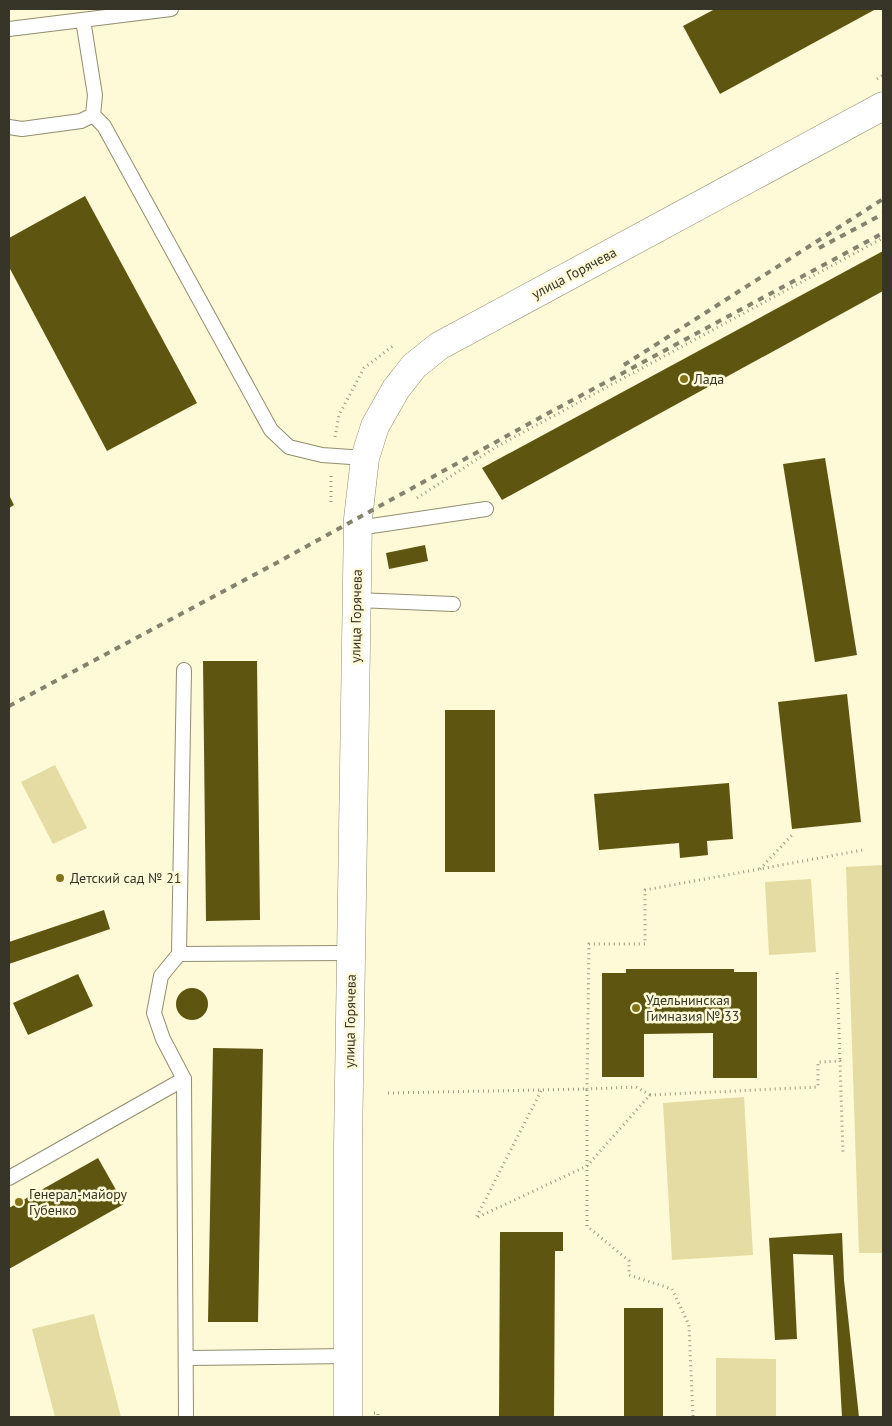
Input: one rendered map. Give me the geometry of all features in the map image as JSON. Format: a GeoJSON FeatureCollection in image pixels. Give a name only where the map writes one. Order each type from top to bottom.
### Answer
{"type":"FeatureCollection","features":[{"type":"Feature","properties":{"kind":"main road","name":"улица Горячева"},"geometry":{"type":"LineString","coordinates":[[348,1417],[348,1146],[356,600],[358,528],[365,458],[375,426],[396,389],[414,366],[439,346],[883,106]]}},
{"type":"Feature","properties":{"kind":"lane"},"geometry":{"type":"LineString","coordinates":[[9,29],[171,9]]}},
{"type":"Feature","properties":{"kind":"lane"},"geometry":{"type":"LineString","coordinates":[[83,20],[95,95],[93,115]]}},
{"type":"Feature","properties":{"kind":"lane"},"geometry":{"type":"LineString","coordinates":[[9,127],[22,129],[81,122],[93,115]]}},
{"type":"Feature","properties":{"kind":"lane"},"geometry":{"type":"LineString","coordinates":[[93,115],[104,126],[270,430],[289,447],[322,455],[365,458]]}},
{"type":"Feature","properties":{"kind":"lane"},"geometry":{"type":"LineString","coordinates":[[358,528],[486,509]]}},
{"type":"Feature","properties":{"kind":"lane"},"geometry":{"type":"LineString","coordinates":[[356,600],[453,604]]}},
{"type":"Feature","properties":{"kind":"lane"},"geometry":{"type":"LineString","coordinates":[[184,670],[179,954],[161,976],[154,1013],[163,1039],[184,1079],[186,1417]]}},
{"type":"Feature","properties":{"kind":"lane"},"geometry":{"type":"LineString","coordinates":[[179,954],[351,953]]}},
{"type":"Feature","properties":{"kind":"lane"},"geometry":{"type":"LineString","coordinates":[[9,1178],[184,1079]]}},
{"type":"Feature","properties":{"kind":"lane"},"geometry":{"type":"LineString","coordinates":[[187,1358],[348,1356]]}},
{"type":"Feature","properties":{"kind":"path"},"geometry":{"type":"LineString","coordinates":[[415,499],[496,447],[883,238]]}},
{"type":"Feature","properties":{"kind":"path"},"geometry":{"type":"LineString","coordinates":[[760,869],[792,835]]}},
{"type":"Feature","properties":{"kind":"path"},"geometry":{"type":"LineString","coordinates":[[693,1417],[689,1325],[672,1290],[629,1275],[629,1260],[587,1226],[589,944],[645,944],[645,890],[863,850]]}},
{"type":"Feature","properties":{"kind":"path"},"geometry":{"type":"LineString","coordinates":[[837,973],[843,1154]]}},
{"type":"Feature","properties":{"kind":"path"},"geometry":{"type":"LineString","coordinates":[[388,1093],[540,1091],[636,1086],[650,1095],[818,1088],[818,1062],[840,1062]]}},
{"type":"Feature","properties":{"kind":"path"},"geometry":{"type":"LineString","coordinates":[[540,1091],[476,1218],[587,1166],[650,1095]]}},
{"type":"Feature","properties":{"kind":"shaded area"},"geometry":{"type":"Polygon","coordinates":[[[55,765],[87,828],[53,844],[21,782],[55,765]]]}},
{"type":"Feature","properties":{"kind":"shaded area"},"geometry":{"type":"Polygon","coordinates":[[[883,865],[883,1253],[859,1253],[846,867],[883,865]]]}},
{"type":"Feature","properties":{"kind":"shaded area"},"geometry":{"type":"Polygon","coordinates":[[[811,879],[816,952],[769,955],[765,882],[811,879]]]}},
{"type":"Feature","properties":{"kind":"shaded area"},"geometry":{"type":"Polygon","coordinates":[[[744,1097],[753,1255],[672,1260],[663,1103],[744,1097]]]}},
{"type":"Feature","properties":{"kind":"shaded area"},"geometry":{"type":"Polygon","coordinates":[[[94,1314],[121,1417],[55,1417],[32,1329],[94,1314]]]}},
{"type":"Feature","properties":{"kind":"shaded area"},"geometry":{"type":"Polygon","coordinates":[[[716,1358],[776,1359],[776,1417],[716,1417],[716,1358]]]}},
{"type":"Feature","properties":{"kind":"building"},"geometry":{"type":"Polygon","coordinates":[[[715,9],[876,9],[720,94],[683,26],[715,9]]]}},
{"type":"Feature","properties":{"kind":"building"},"geometry":{"type":"Polygon","coordinates":[[[85,196],[197,403],[107,451],[9,267],[9,238],[85,196]]]}},
{"type":"Feature","properties":{"kind":"building","name":"Лада"},"geometry":{"type":"Polygon","coordinates":[[[883,251],[883,291],[502,500],[482,468],[883,251]]]}},
{"type":"Feature","properties":{"kind":"building"},"geometry":{"type":"Polygon","coordinates":[[[825,458],[857,655],[815,662],[783,464],[825,458]]]}},
{"type":"Feature","properties":{"kind":"building"},"geometry":{"type":"Polygon","coordinates":[[[9,495],[14,505],[9,508],[9,495]]]}},
{"type":"Feature","properties":{"kind":"building"},"geometry":{"type":"Polygon","coordinates":[[[425,545],[428,561],[389,569],[386,553],[425,545]]]}},
{"type":"Feature","properties":{"kind":"building"},"geometry":{"type":"Polygon","coordinates":[[[203,661],[257,661],[260,920],[206,921],[203,661]]]}},
{"type":"Feature","properties":{"kind":"building"},"geometry":{"type":"Polygon","coordinates":[[[847,694],[861,822],[792,829],[778,702],[847,694]]]}},
{"type":"Feature","properties":{"kind":"building"},"geometry":{"type":"Polygon","coordinates":[[[445,710],[495,710],[495,872],[445,872],[445,710]]]}},
{"type":"Feature","properties":{"kind":"building"},"geometry":{"type":"Polygon","coordinates":[[[729,783],[733,839],[707,841],[708,855],[680,858],[679,843],[599,850],[594,794],[729,783]]]}},
{"type":"Feature","properties":{"kind":"building"},"geometry":{"type":"Polygon","coordinates":[[[104,910],[110,929],[9,964],[9,942],[104,910]]]}},
{"type":"Feature","properties":{"kind":"building"},"geometry":{"type":"Polygon","coordinates":[[[626,969],[734,969],[734,972],[757,972],[757,1078],[713,1078],[713,1033],[644,1034],[644,1077],[602,1077],[602,973],[626,973],[626,969]]]}},
{"type":"Feature","properties":{"kind":"building"},"geometry":{"type":"Polygon","coordinates":[[[78,974],[93,1006],[28,1035],[13,1003],[78,974]]]}},
{"type":"Feature","properties":{"kind":"building"},"geometry":{"type":"Polygon","coordinates":[[[192,988],[198,989],[203,993],[207,998],[207,1010],[203,1015],[198,1019],[192,1020],[186,1019],[181,1015],[177,1010],[176,1004],[177,998],[181,993],[186,989],[192,988]]]}},
{"type":"Feature","properties":{"kind":"building"},"geometry":{"type":"Polygon","coordinates":[[[213,1048],[263,1049],[258,1322],[208,1322],[213,1048]]]}},
{"type":"Feature","properties":{"kind":"building"},"geometry":{"type":"Polygon","coordinates":[[[98,1158],[124,1204],[9,1269],[9,1208],[98,1158]]]}},
{"type":"Feature","properties":{"kind":"building"},"geometry":{"type":"Polygon","coordinates":[[[500,1232],[563,1232],[563,1251],[555,1251],[554,1417],[499,1417],[500,1232]]]}},
{"type":"Feature","properties":{"kind":"building"},"geometry":{"type":"Polygon","coordinates":[[[842,1233],[844,1280],[859,1417],[842,1417],[833,1255],[793,1254],[797,1339],[775,1340],[769,1238],[842,1233]]]}},
{"type":"Feature","properties":{"kind":"building"},"geometry":{"type":"Polygon","coordinates":[[[624,1308],[663,1308],[663,1417],[624,1417],[624,1308]]]}},
{"type":"Feature","properties":{"kind":"railway"},"geometry":{"type":"LineString","coordinates":[[624,365],[883,199]]}},
{"type":"Feature","properties":{"kind":"railway"},"geometry":{"type":"LineString","coordinates":[[819,248],[883,214]]}},
{"type":"Feature","properties":{"kind":"railway"},"geometry":{"type":"LineString","coordinates":[[9,706],[883,233]]}},
{"type":"Feature","properties":{"kind":"place","name":"Лада"},"geometry":{"type":"Point","coordinates":[684,379]}},
{"type":"Feature","properties":{"kind":"place","name":"Детский сад № 21"},"geometry":{"type":"Point","coordinates":[60,878]}},
{"type":"Feature","properties":{"kind":"place","name":"Удельнинская Гимназия № 33"},"geometry":{"type":"Point","coordinates":[636,1008]}},
{"type":"Feature","properties":{"kind":"place","name":"Генерал-майору Губенко"},"geometry":{"type":"Point","coordinates":[19,1202]}}]}
